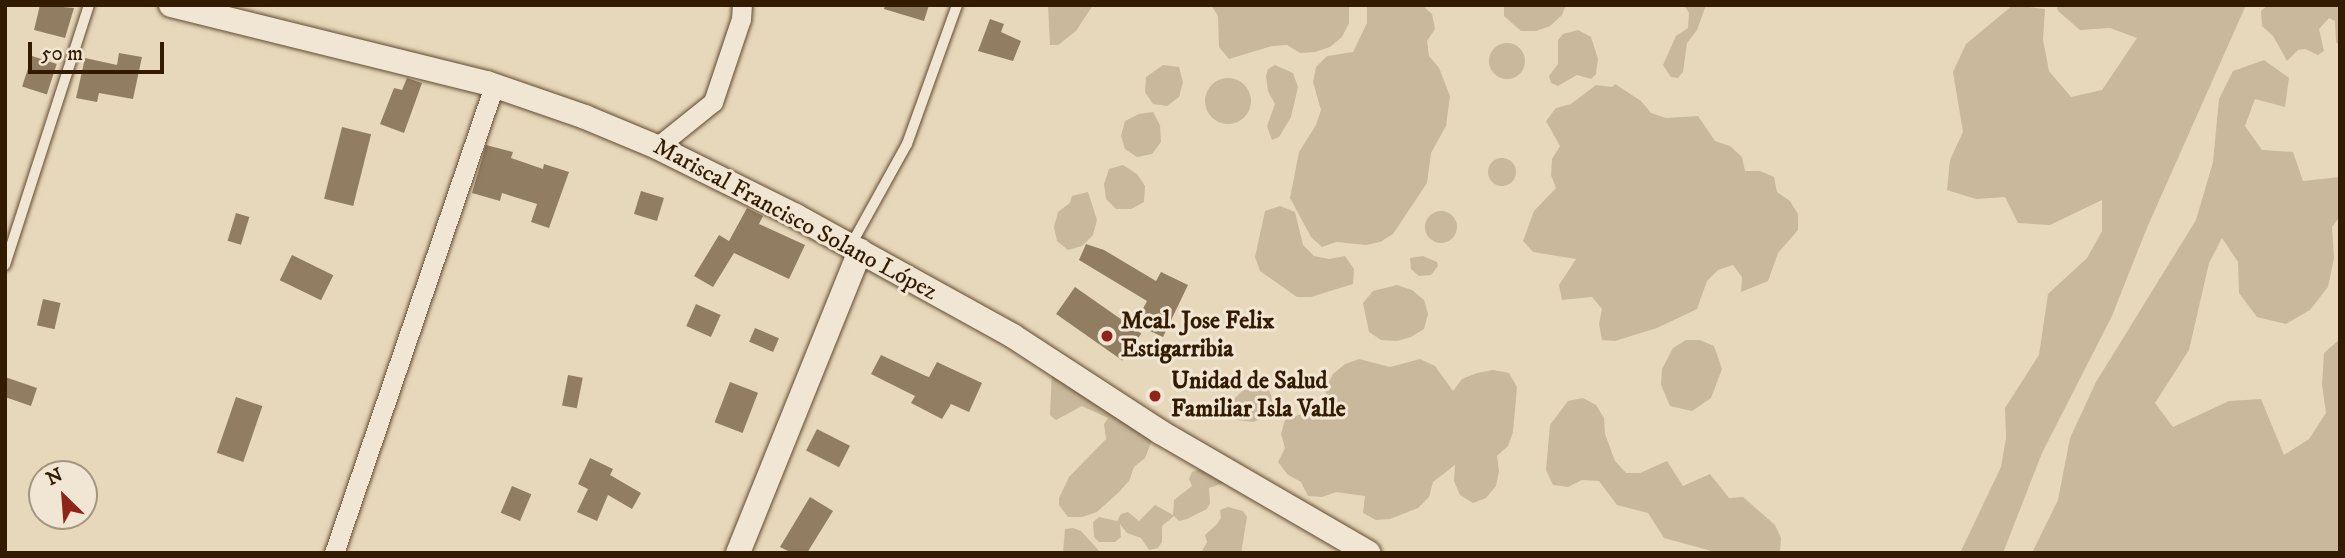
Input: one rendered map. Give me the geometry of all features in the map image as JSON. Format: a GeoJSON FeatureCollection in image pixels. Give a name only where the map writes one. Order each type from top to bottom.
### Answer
{"type":"FeatureCollection","features":[{"type":"Feature","properties":{"kind":"street","name":"Mariscal Francisco Solano López"},"geometry":{"type":"LineString","coordinates":[[171,5],[494,85],[585,117],[657,147],[856,249],[1013,336],[1160,432],[1369,553]]}},
{"type":"Feature","properties":{"kind":"street"},"geometry":{"type":"LineString","coordinates":[[657,147],[713,103],[741,19],[742,5]]}},
{"type":"Feature","properties":{"kind":"street"},"geometry":{"type":"LineString","coordinates":[[334,553],[494,85]]}},
{"type":"Feature","properties":{"kind":"street"},"geometry":{"type":"LineString","coordinates":[[738,553],[856,249]]}},
{"type":"Feature","properties":{"kind":"lane"},"geometry":{"type":"LineString","coordinates":[[5,265],[89,5]]}},
{"type":"Feature","properties":{"kind":"lane"},"geometry":{"type":"LineString","coordinates":[[856,249],[907,144],[957,5]]}},
{"type":"Feature","properties":{"kind":"shaded area"},"geometry":{"type":"Polygon","coordinates":[[[1048,5],[1093,5],[1076,31],[1058,45],[1050,45],[1048,5]]]}},
{"type":"Feature","properties":{"kind":"shaded area"},"geometry":{"type":"Polygon","coordinates":[[[1211,5],[1349,5],[1349,23],[1342,37],[1330,47],[1315,52],[1300,53],[1287,45],[1272,46],[1229,59],[1219,47],[1218,16],[1211,5]]]}},
{"type":"Feature","properties":{"kind":"shaded area"},"geometry":{"type":"Polygon","coordinates":[[[1367,5],[1422,5],[1432,14],[1435,29],[1427,41],[1429,56],[1439,68],[1450,96],[1446,126],[1431,153],[1427,183],[1393,234],[1380,242],[1366,245],[1336,242],[1322,247],[1311,237],[1290,198],[1299,152],[1316,125],[1321,110],[1313,82],[1316,67],[1327,56],[1353,52],[1367,23],[1367,5]]]}},
{"type":"Feature","properties":{"kind":"shaded area"},"geometry":{"type":"Polygon","coordinates":[[[1504,5],[1566,5],[1562,15],[1550,26],[1536,31],[1521,31],[1504,16],[1504,5]]]}},
{"type":"Feature","properties":{"kind":"shaded area"},"geometry":{"type":"Polygon","coordinates":[[[1684,5],[1706,5],[1697,30],[1687,43],[1683,72],[1678,78],[1671,77],[1663,65],[1676,36],[1688,28],[1689,13],[1684,5]]]}},
{"type":"Feature","properties":{"kind":"shaded area"},"geometry":{"type":"Polygon","coordinates":[[[2013,5],[2045,9],[2043,40],[2049,71],[2071,97],[2102,90],[2137,38],[2110,28],[2080,30],[2058,11],[2056,5],[2246,5],[2146,230],[2112,316],[2042,453],[2003,553],[1960,553],[2001,467],[2006,438],[2005,408],[2039,355],[2048,294],[2087,258],[2102,231],[2102,200],[2050,225],[2018,223],[2005,197],[1976,199],[1947,190],[1950,160],[1963,132],[1953,72],[1966,44],[2013,5]]]}},
{"type":"Feature","properties":{"kind":"shaded area"},"geometry":{"type":"Polygon","coordinates":[[[2268,5],[2340,5],[2340,47],[2336,42],[2335,21],[2329,18],[2319,29],[2324,51],[2318,55],[2305,49],[2298,50],[2287,61],[2273,36],[2262,26],[2261,11],[2268,5]]]}},
{"type":"Feature","properties":{"kind":"shaded area"},"geometry":{"type":"Polygon","coordinates":[[[1578,30],[1591,37],[1598,59],[1596,74],[1591,79],[1577,75],[1558,86],[1551,83],[1549,76],[1558,64],[1558,40],[1563,34],[1578,30]]]}},
{"type":"Feature","properties":{"kind":"shaded area"},"geometry":{"type":"Polygon","coordinates":[[[1507,43],[1520,48],[1525,61],[1520,74],[1507,79],[1494,74],[1489,61],[1494,48],[1507,43]]]}},
{"type":"Feature","properties":{"kind":"shaded area"},"geometry":{"type":"Polygon","coordinates":[[[2264,60],[2289,78],[2285,107],[2255,99],[2245,126],[2262,150],[2293,152],[2303,181],[2340,177],[2340,216],[2332,227],[2334,258],[2328,287],[2310,310],[2286,324],[2257,317],[2239,293],[2238,262],[2222,238],[2209,263],[2189,350],[2155,403],[2173,427],[2229,401],[2261,399],[2284,455],[2309,439],[2326,413],[2322,384],[2324,353],[2340,339],[2340,553],[2032,553],[2058,500],[2070,438],[2096,382],[2196,220],[2213,162],[2219,99],[2233,71],[2264,60]]]}},
{"type":"Feature","properties":{"kind":"shaded area"},"geometry":{"type":"Polygon","coordinates":[[[1163,65],[1179,67],[1183,82],[1179,97],[1167,106],[1153,104],[1145,92],[1146,77],[1163,65]]]}},
{"type":"Feature","properties":{"kind":"shaded area"},"geometry":{"type":"Polygon","coordinates":[[[1275,65],[1293,73],[1298,87],[1291,117],[1279,137],[1272,140],[1267,126],[1275,104],[1268,91],[1266,76],[1268,69],[1275,65]]]}},
{"type":"Feature","properties":{"kind":"shaded area"},"geometry":{"type":"Polygon","coordinates":[[[1228,78],[1244,85],[1251,101],[1244,117],[1228,124],[1212,117],[1205,101],[1212,85],[1228,78]]]}},
{"type":"Feature","properties":{"kind":"shaded area"},"geometry":{"type":"Polygon","coordinates":[[[1615,84],[1641,101],[1651,113],[1666,118],[1698,116],[1715,141],[1730,146],[1742,157],[1745,171],[1760,171],[1774,177],[1777,192],[1790,201],[1798,214],[1798,230],[1778,253],[1768,281],[1741,292],[1742,277],[1733,265],[1718,270],[1707,281],[1697,309],[1657,328],[1615,341],[1602,340],[1599,324],[1602,309],[1592,297],[1562,300],[1559,285],[1576,259],[1533,252],[1523,241],[1534,211],[1556,188],[1551,175],[1552,159],[1560,146],[1546,121],[1556,108],[1571,104],[1596,85],[1612,87],[1615,84]]]}},
{"type":"Feature","properties":{"kind":"shaded area"},"geometry":{"type":"Polygon","coordinates":[[[1153,112],[1160,125],[1161,142],[1152,154],[1137,157],[1125,149],[1121,136],[1125,121],[1139,114],[1153,112]]]}},
{"type":"Feature","properties":{"kind":"shaded area"},"geometry":{"type":"Polygon","coordinates":[[[1502,158],[1512,162],[1516,172],[1512,182],[1502,186],[1492,182],[1488,172],[1492,162],[1502,158]]]}},
{"type":"Feature","properties":{"kind":"shaded area"},"geometry":{"type":"Polygon","coordinates":[[[1123,165],[1137,174],[1145,186],[1144,202],[1131,209],[1116,209],[1106,199],[1104,184],[1109,169],[1123,165]]]}},
{"type":"Feature","properties":{"kind":"shaded area"},"geometry":{"type":"Polygon","coordinates":[[[1088,192],[1097,220],[1093,235],[1082,246],[1068,250],[1057,241],[1054,227],[1058,212],[1070,203],[1072,196],[1088,192]]]}},
{"type":"Feature","properties":{"kind":"shaded area"},"geometry":{"type":"Polygon","coordinates":[[[1280,206],[1295,212],[1303,245],[1314,256],[1329,259],[1345,256],[1354,269],[1353,284],[1311,297],[1297,297],[1260,271],[1255,257],[1265,211],[1280,206]]]}},
{"type":"Feature","properties":{"kind":"shaded area"},"geometry":{"type":"Polygon","coordinates":[[[1441,211],[1452,216],[1457,227],[1452,238],[1441,243],[1430,238],[1425,227],[1430,216],[1441,211]]]}},
{"type":"Feature","properties":{"kind":"shaded area"},"geometry":{"type":"Polygon","coordinates":[[[1423,256],[1437,262],[1438,266],[1431,275],[1419,276],[1411,269],[1410,258],[1423,256]]]}},
{"type":"Feature","properties":{"kind":"shaded area"},"geometry":{"type":"Polygon","coordinates":[[[1397,285],[1412,290],[1424,300],[1428,314],[1424,329],[1397,341],[1381,340],[1369,332],[1363,303],[1373,291],[1397,285]]]}},
{"type":"Feature","properties":{"kind":"shaded area"},"geometry":{"type":"Polygon","coordinates":[[[1686,340],[1700,340],[1714,346],[1722,369],[1711,398],[1692,411],[1670,406],[1661,385],[1662,369],[1673,348],[1686,340]]]}},
{"type":"Feature","properties":{"kind":"shaded area"},"geometry":{"type":"Polygon","coordinates":[[[1359,359],[1390,367],[1420,359],[1435,366],[1453,391],[1462,379],[1477,373],[1493,370],[1509,373],[1517,387],[1513,432],[1508,446],[1497,456],[1499,471],[1496,486],[1486,498],[1473,503],[1460,495],[1454,481],[1455,465],[1433,482],[1429,497],[1418,508],[1390,519],[1376,520],[1363,513],[1365,496],[1336,492],[1322,497],[1308,496],[1301,482],[1288,475],[1278,462],[1285,448],[1281,434],[1285,420],[1328,404],[1325,389],[1333,374],[1345,364],[1359,359]]]}},
{"type":"Feature","properties":{"kind":"shaded area"},"geometry":{"type":"Polygon","coordinates":[[[1052,370],[1153,438],[1145,458],[1134,467],[1129,481],[1097,512],[1082,517],[1068,517],[1059,505],[1059,498],[1069,477],[1106,439],[1104,424],[1108,418],[1082,406],[1056,420],[1050,415],[1052,370]]]}},
{"type":"Feature","properties":{"kind":"shaded area"},"geometry":{"type":"Polygon","coordinates":[[[1260,385],[1268,388],[1271,395],[1272,402],[1266,416],[1253,422],[1237,420],[1231,415],[1231,402],[1242,391],[1260,385]]]}},
{"type":"Feature","properties":{"kind":"shaded area"},"geometry":{"type":"Polygon","coordinates":[[[1583,398],[1596,405],[1604,418],[1605,434],[1615,461],[1626,473],[1640,473],[1667,461],[1683,486],[1710,474],[1729,498],[1743,497],[1775,525],[1781,538],[1780,553],[1719,553],[1664,538],[1648,513],[1617,505],[1599,481],[1582,480],[1568,487],[1553,485],[1546,470],[1550,425],[1568,401],[1583,398]]]}},
{"type":"Feature","properties":{"kind":"shaded area"},"geometry":{"type":"Polygon","coordinates":[[[1203,463],[1231,481],[1209,488],[1210,503],[1207,509],[1179,521],[1174,516],[1162,526],[1162,542],[1158,548],[1149,550],[1141,538],[1127,533],[1120,524],[1121,537],[1115,542],[1099,542],[1094,537],[1093,522],[1099,517],[1117,521],[1121,514],[1128,512],[1139,521],[1155,505],[1173,515],[1174,500],[1192,486],[1189,479],[1192,472],[1200,469],[1203,463]]]}},
{"type":"Feature","properties":{"kind":"shaded area"},"geometry":{"type":"Polygon","coordinates":[[[1228,507],[1243,511],[1247,517],[1241,553],[1201,553],[1207,542],[1205,535],[1221,518],[1220,510],[1228,507]]]}},
{"type":"Feature","properties":{"kind":"shaded area"},"geometry":{"type":"Polygon","coordinates":[[[1065,529],[1081,531],[1101,553],[1063,553],[1065,529]]]}},
{"type":"Feature","properties":{"kind":"building"},"geometry":{"type":"Polygon","coordinates":[[[40,5],[74,8],[65,38],[34,30],[40,5]]]}},
{"type":"Feature","properties":{"kind":"building"},"geometry":{"type":"Polygon","coordinates":[[[885,5],[929,5],[924,21],[884,9],[885,5]]]}},
{"type":"Feature","properties":{"kind":"building"},"geometry":{"type":"Polygon","coordinates":[[[990,19],[1004,24],[1001,32],[1021,41],[1013,61],[978,51],[990,19]]]}},
{"type":"Feature","properties":{"kind":"building"},"geometry":{"type":"Polygon","coordinates":[[[119,53],[142,57],[133,99],[99,93],[97,102],[76,98],[85,58],[117,65],[119,53]]]}},
{"type":"Feature","properties":{"kind":"building"},"geometry":{"type":"Polygon","coordinates":[[[32,56],[57,64],[47,94],[22,86],[32,56]]]}},
{"type":"Feature","properties":{"kind":"building"},"geometry":{"type":"Polygon","coordinates":[[[407,78],[422,83],[404,133],[380,124],[394,88],[402,90],[407,78]]]}},
{"type":"Feature","properties":{"kind":"building"},"geometry":{"type":"Polygon","coordinates":[[[342,127],[371,134],[353,206],[324,199],[342,127]]]}},
{"type":"Feature","properties":{"kind":"building"},"geometry":{"type":"Polygon","coordinates":[[[486,145],[513,152],[511,158],[543,169],[544,164],[569,172],[549,228],[531,222],[537,204],[502,193],[500,201],[472,193],[486,145]]]}},
{"type":"Feature","properties":{"kind":"building"},"geometry":{"type":"Polygon","coordinates":[[[641,191],[664,198],[657,221],[634,214],[641,191]]]}},
{"type":"Feature","properties":{"kind":"building"},"geometry":{"type":"Polygon","coordinates":[[[747,208],[763,216],[759,224],[805,245],[789,279],[734,253],[713,287],[694,276],[719,235],[729,241],[747,208]]]}},
{"type":"Feature","properties":{"kind":"building"},"geometry":{"type":"Polygon","coordinates":[[[236,213],[249,217],[241,245],[228,241],[236,213]]]}},
{"type":"Feature","properties":{"kind":"building"},"geometry":{"type":"Polygon","coordinates":[[[1086,244],[1104,250],[1156,281],[1161,272],[1188,285],[1163,337],[1135,324],[1147,301],[1079,260],[1086,244]]]}},
{"type":"Feature","properties":{"kind":"building"},"geometry":{"type":"Polygon","coordinates":[[[292,255],[333,275],[321,300],[280,280],[292,255]]]}},
{"type":"Feature","properties":{"kind":"building"},"geometry":{"type":"Polygon","coordinates":[[[1075,287],[1141,333],[1122,360],[1056,314],[1075,287]]]}},
{"type":"Feature","properties":{"kind":"building"},"geometry":{"type":"Polygon","coordinates":[[[43,299],[61,303],[54,329],[37,325],[43,299]]]}},
{"type":"Feature","properties":{"kind":"building"},"geometry":{"type":"Polygon","coordinates":[[[696,304],[721,315],[711,337],[686,326],[696,304]]]}},
{"type":"Feature","properties":{"kind":"building"},"geometry":{"type":"Polygon","coordinates":[[[755,328],[779,338],[773,352],[749,342],[755,328]]]}},
{"type":"Feature","properties":{"kind":"building"},"geometry":{"type":"Polygon","coordinates":[[[881,355],[929,377],[937,362],[982,383],[969,412],[951,404],[942,419],[911,403],[915,396],[871,374],[881,355]]]}},
{"type":"Feature","properties":{"kind":"building"},"geometry":{"type":"Polygon","coordinates":[[[568,375],[583,378],[577,408],[562,405],[568,375]]]}},
{"type":"Feature","properties":{"kind":"building"},"geometry":{"type":"Polygon","coordinates":[[[5,377],[37,388],[31,406],[5,397],[5,377]]]}},
{"type":"Feature","properties":{"kind":"building"},"geometry":{"type":"Polygon","coordinates":[[[730,382],[758,393],[743,433],[715,422],[730,382]]]}},
{"type":"Feature","properties":{"kind":"building"},"geometry":{"type":"Polygon","coordinates":[[[236,397],[262,406],[243,462],[217,453],[236,397]]]}},
{"type":"Feature","properties":{"kind":"building"},"geometry":{"type":"Polygon","coordinates":[[[817,429],[850,446],[839,467],[806,450],[817,429]]]}},
{"type":"Feature","properties":{"kind":"building"},"geometry":{"type":"Polygon","coordinates":[[[590,458],[613,469],[610,475],[641,493],[632,509],[608,495],[597,521],[577,512],[588,489],[578,484],[590,458]]]}},
{"type":"Feature","properties":{"kind":"building"},"geometry":{"type":"Polygon","coordinates":[[[512,486],[531,494],[520,521],[501,513],[512,486]]]}},
{"type":"Feature","properties":{"kind":"building"},"geometry":{"type":"Polygon","coordinates":[[[810,497],[833,511],[807,553],[792,553],[780,547],[810,497]]]}},
{"type":"Feature","properties":{"kind":"place","name":"Mcal. Jose Felix Estigarribia"},"geometry":{"type":"Point","coordinates":[1107,336]}},
{"type":"Feature","properties":{"kind":"place","name":"Unidad de Salud Familiar Isla Valle"},"geometry":{"type":"Point","coordinates":[1155,396]}}]}
